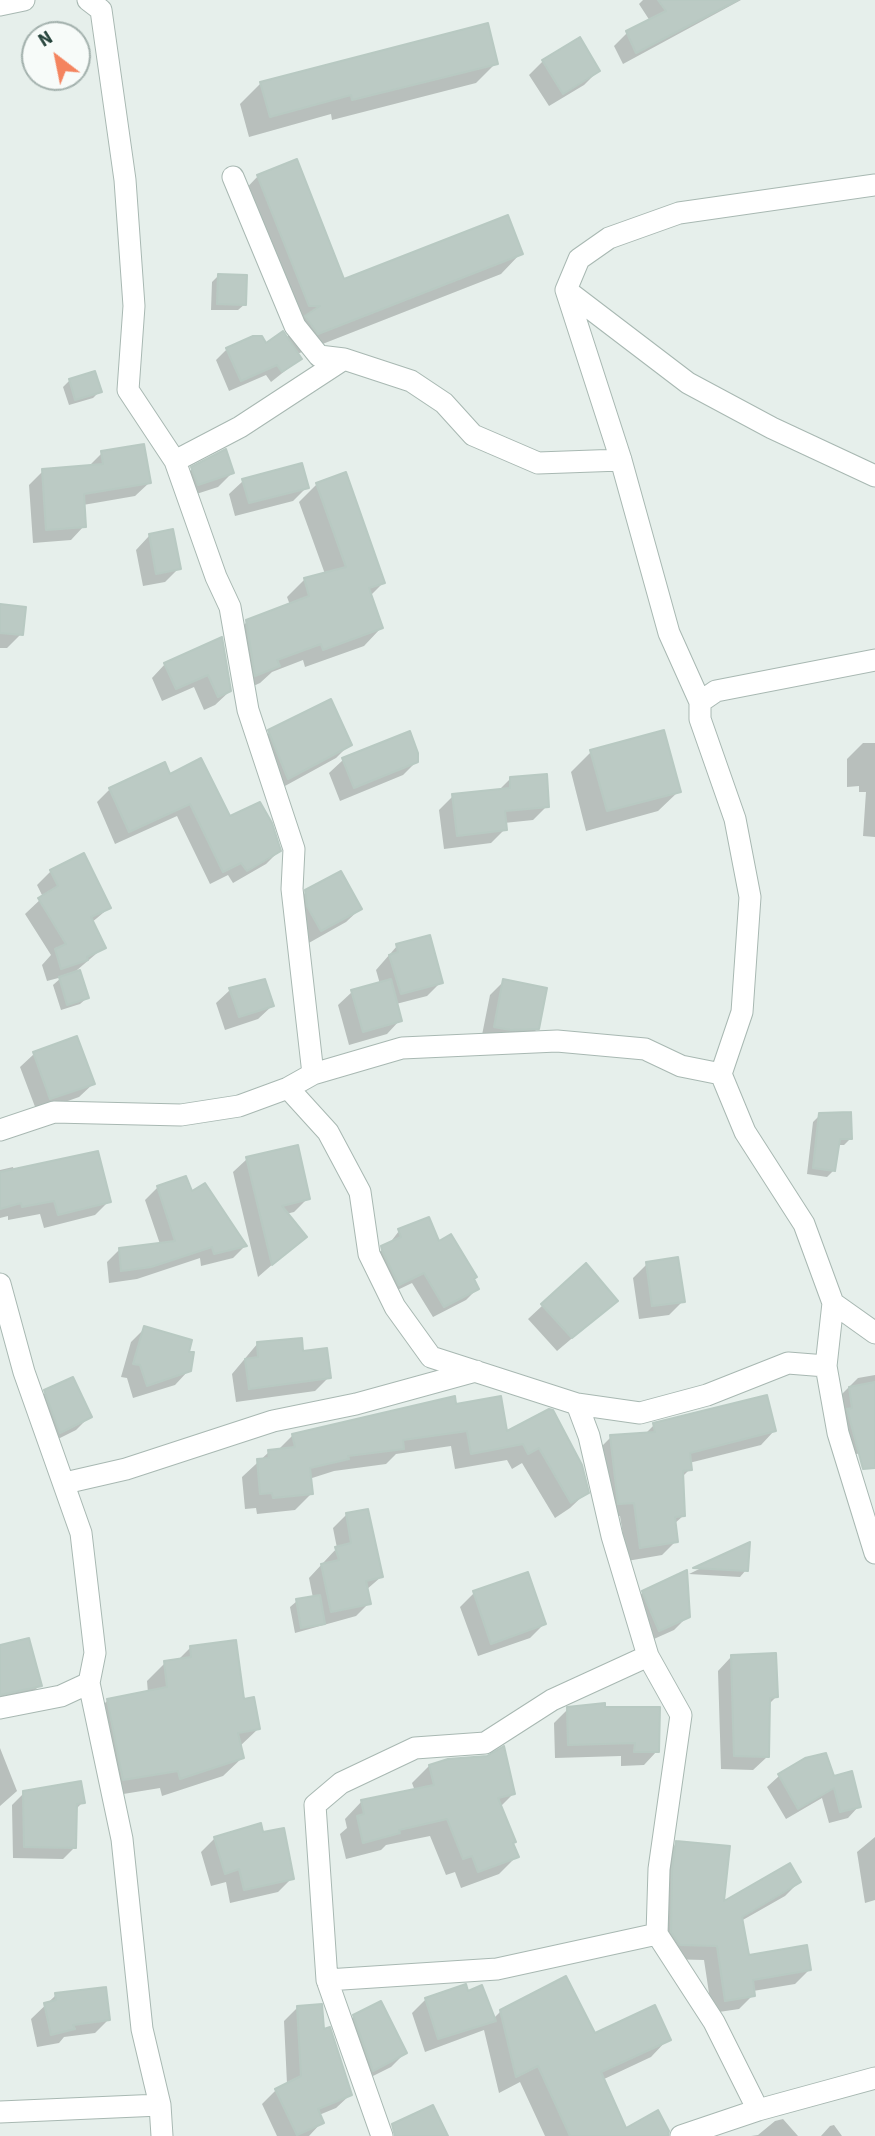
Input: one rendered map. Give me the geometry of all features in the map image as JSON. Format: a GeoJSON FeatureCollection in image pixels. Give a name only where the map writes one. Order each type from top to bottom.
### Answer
{"type":"FeatureCollection","features":[{"type":"Feature","properties":{"kind":"street"},"geometry":{"type":"LineString","coordinates":[[0,5],[24,0]]}},
{"type":"Feature","properties":{"kind":"street"},"geometry":{"type":"LineString","coordinates":[[88,0],[101,10],[125,180],[134,306],[128,390],[175,461],[216,576],[230,607],[248,710],[293,849],[292,889],[313,1074]]}},
{"type":"Feature","properties":{"kind":"street"},"geometry":{"type":"LineString","coordinates":[[233,177],[295,326],[319,356],[344,359],[411,381],[444,402],[473,435],[538,463],[621,460]]}},
{"type":"Feature","properties":{"kind":"street"},"geometry":{"type":"LineString","coordinates":[[875,185],[679,213],[609,238],[579,259],[566,290],[621,460],[669,633],[700,702],[700,719],[735,819],[750,897],[742,1012],[720,1074],[745,1132],[804,1224],[833,1303],[826,1366],[838,1433],[875,1553]]}},
{"type":"Feature","properties":{"kind":"street"},"geometry":{"type":"LineString","coordinates":[[566,290],[688,383],[772,428],[875,476]]}},
{"type":"Feature","properties":{"kind":"street"},"geometry":{"type":"LineString","coordinates":[[175,461],[240,427],[344,359]]}},
{"type":"Feature","properties":{"kind":"street"},"geometry":{"type":"LineString","coordinates":[[700,702],[716,691],[875,660]]}},
{"type":"Feature","properties":{"kind":"street"},"geometry":{"type":"LineString","coordinates":[[0,1130],[54,1112],[181,1115],[239,1106],[288,1088],[313,1074],[402,1048],[557,1041],[645,1049],[681,1066],[720,1074]]}},
{"type":"Feature","properties":{"kind":"street"},"geometry":{"type":"LineString","coordinates":[[288,1088],[328,1132],[360,1192],[369,1254],[396,1307],[430,1357],[478,1370],[577,1404],[640,1413],[707,1395],[788,1363],[826,1366]]}},
{"type":"Feature","properties":{"kind":"street"},"geometry":{"type":"LineString","coordinates":[[0,1284],[24,1372],[65,1483],[83,1546],[94,1653],[89,1683],[122,1839],[142,2029],[160,2105],[162,2136]]}},
{"type":"Feature","properties":{"kind":"street"},"geometry":{"type":"LineString","coordinates":[[833,1303],[875,1333]]}},
{"type":"Feature","properties":{"kind":"street"},"geometry":{"type":"LineString","coordinates":[[65,1483],[126,1469],[273,1421],[356,1404],[478,1370]]}},
{"type":"Feature","properties":{"kind":"street"},"geometry":{"type":"LineString","coordinates":[[577,1404],[589,1436],[612,1536],[648,1656],[681,1715],[659,1869],[657,1934],[714,2022],[758,2110]]}},
{"type":"Feature","properties":{"kind":"street"},"geometry":{"type":"LineString","coordinates":[[382,2136],[327,1980],[315,1805],[341,1783],[415,1748],[485,1743],[552,1700],[648,1656]]}},
{"type":"Feature","properties":{"kind":"street"},"geometry":{"type":"LineString","coordinates":[[0,1709],[61,1696],[89,1683]]}},
{"type":"Feature","properties":{"kind":"street"},"geometry":{"type":"LineString","coordinates":[[327,1980],[497,1969],[657,1934]]}},
{"type":"Feature","properties":{"kind":"street"},"geometry":{"type":"LineString","coordinates":[[681,2136],[758,2110],[875,2078]]}},
{"type":"Feature","properties":{"kind":"street"},"geometry":{"type":"LineString","coordinates":[[0,2112],[160,2105]]}},
{"type":"Feature","properties":{"kind":"building"},"geometry":{"type":"Polygon","coordinates":[[[658,0],[738,0],[636,53],[626,31],[666,11],[658,0]]]}},
{"type":"Feature","properties":{"kind":"building"},"geometry":{"type":"Polygon","coordinates":[[[488,23],[498,64],[352,100],[351,95],[270,117],[260,82],[488,23]]]}},
{"type":"Feature","properties":{"kind":"building"},"geometry":{"type":"Polygon","coordinates":[[[580,37],[600,71],[563,94],[542,60],[580,37]]]}},
{"type":"Feature","properties":{"kind":"building"},"geometry":{"type":"Polygon","coordinates":[[[297,159],[344,279],[508,215],[523,254],[318,334],[305,316],[320,306],[309,306],[257,175],[297,159]]]}},
{"type":"Feature","properties":{"kind":"building"},"geometry":{"type":"Polygon","coordinates":[[[218,274],[247,275],[246,305],[217,304],[218,274]]]}},
{"type":"Feature","properties":{"kind":"building"},"geometry":{"type":"Polygon","coordinates":[[[283,331],[302,359],[282,372],[277,365],[241,381],[226,348],[253,336],[262,336],[266,343],[283,331]]]}},
{"type":"Feature","properties":{"kind":"building"},"geometry":{"type":"Polygon","coordinates":[[[95,371],[102,392],[75,400],[69,379],[95,371]]]}},
{"type":"Feature","properties":{"kind":"building"},"geometry":{"type":"Polygon","coordinates":[[[144,444],[151,483],[84,494],[86,527],[46,530],[42,469],[103,464],[101,451],[144,444]]]}},
{"type":"Feature","properties":{"kind":"building"},"geometry":{"type":"Polygon","coordinates":[[[226,449],[234,473],[198,485],[191,467],[226,449]]]}},
{"type":"Feature","properties":{"kind":"building"},"geometry":{"type":"Polygon","coordinates":[[[302,463],[309,488],[249,503],[242,479],[302,463]]]}},
{"type":"Feature","properties":{"kind":"building"},"geometry":{"type":"Polygon","coordinates":[[[346,472],[385,583],[369,588],[383,628],[323,650],[321,644],[277,660],[280,666],[255,676],[246,620],[309,596],[304,578],[346,567],[316,483],[346,472]]]}},
{"type":"Feature","properties":{"kind":"building"},"geometry":{"type":"Polygon","coordinates":[[[173,529],[181,569],[156,574],[149,534],[173,529]]]}},
{"type":"Feature","properties":{"kind":"building"},"geometry":{"type":"Polygon","coordinates":[[[0,604],[26,607],[23,635],[0,633],[0,604]]]}},
{"type":"Feature","properties":{"kind":"building"},"geometry":{"type":"Polygon","coordinates":[[[222,637],[231,691],[218,697],[208,675],[176,689],[164,663],[222,637]]]}},
{"type":"Feature","properties":{"kind":"building"},"geometry":{"type":"Polygon","coordinates":[[[331,699],[352,745],[288,779],[268,730],[331,699]]]}},
{"type":"Feature","properties":{"kind":"building"},"geometry":{"type":"Polygon","coordinates":[[[664,730],[681,792],[607,811],[590,750],[664,730]]]}},
{"type":"Feature","properties":{"kind":"building"},"geometry":{"type":"Polygon","coordinates":[[[410,731],[418,753],[418,762],[354,788],[342,758],[410,731]]]}},
{"type":"Feature","properties":{"kind":"building"},"geometry":{"type":"Polygon","coordinates":[[[201,758],[230,816],[260,802],[272,823],[281,851],[247,871],[241,863],[223,872],[190,804],[129,832],[109,788],[165,762],[170,774],[201,758]]]}},
{"type":"Feature","properties":{"kind":"building"},"geometry":{"type":"Polygon","coordinates":[[[547,774],[549,807],[505,811],[507,830],[457,836],[452,794],[510,788],[510,777],[547,774]]]}},
{"type":"Feature","properties":{"kind":"building"},"geometry":{"type":"Polygon","coordinates":[[[84,853],[111,908],[91,917],[106,948],[87,957],[88,960],[61,969],[55,949],[66,944],[38,898],[58,886],[50,870],[84,853]]]}},
{"type":"Feature","properties":{"kind":"building"},"geometry":{"type":"Polygon","coordinates":[[[341,871],[362,909],[321,931],[307,906],[305,890],[341,871]]]}},
{"type":"Feature","properties":{"kind":"building"},"geometry":{"type":"Polygon","coordinates":[[[430,935],[443,983],[401,994],[389,955],[398,952],[396,944],[430,935]]]}},
{"type":"Feature","properties":{"kind":"building"},"geometry":{"type":"Polygon","coordinates":[[[80,970],[89,998],[67,1005],[59,977],[80,970]]]}},
{"type":"Feature","properties":{"kind":"building"},"geometry":{"type":"Polygon","coordinates":[[[265,979],[274,1006],[239,1017],[229,988],[265,979]]]}},
{"type":"Feature","properties":{"kind":"building"},"geometry":{"type":"Polygon","coordinates":[[[391,979],[402,1021],[363,1032],[351,990],[391,979]]]}},
{"type":"Feature","properties":{"kind":"building"},"geometry":{"type":"Polygon","coordinates":[[[503,979],[547,988],[539,1029],[511,1030],[494,1027],[503,979]]]}},
{"type":"Feature","properties":{"kind":"building"},"geometry":{"type":"Polygon","coordinates":[[[77,1036],[95,1084],[50,1099],[33,1052],[77,1036]]]}},
{"type":"Feature","properties":{"kind":"building"},"geometry":{"type":"Polygon","coordinates":[[[851,1112],[852,1139],[840,1139],[835,1171],[813,1168],[819,1113],[851,1112]]]}},
{"type":"Feature","properties":{"kind":"building"},"geometry":{"type":"Polygon","coordinates":[[[298,1145],[310,1199],[282,1206],[307,1237],[272,1265],[246,1157],[298,1145]]]}},
{"type":"Feature","properties":{"kind":"building"},"geometry":{"type":"Polygon","coordinates":[[[98,1151],[111,1202],[58,1215],[54,1201],[22,1207],[21,1203],[0,1209],[0,1172],[98,1151]]]}},
{"type":"Feature","properties":{"kind":"building"},"geometry":{"type":"Polygon","coordinates":[[[186,1176],[192,1191],[205,1183],[247,1246],[214,1254],[212,1247],[151,1267],[121,1271],[119,1248],[175,1241],[157,1186],[186,1176]]]}},
{"type":"Feature","properties":{"kind":"building"},"geometry":{"type":"Polygon","coordinates":[[[429,1217],[439,1241],[451,1234],[477,1277],[474,1279],[479,1289],[444,1307],[424,1273],[399,1285],[381,1246],[401,1237],[398,1229],[429,1217]]]}},
{"type":"Feature","properties":{"kind":"building"},"geometry":{"type":"Polygon","coordinates":[[[678,1257],[685,1302],[652,1306],[646,1262],[678,1257]]]}},
{"type":"Feature","properties":{"kind":"building"},"geometry":{"type":"Polygon","coordinates":[[[586,1263],[618,1301],[572,1338],[541,1304],[586,1263]]]}},
{"type":"Feature","properties":{"kind":"building"},"geometry":{"type":"Polygon","coordinates":[[[144,1326],[192,1340],[189,1352],[194,1352],[191,1371],[147,1386],[140,1365],[133,1364],[144,1326]]]}},
{"type":"Feature","properties":{"kind":"building"},"geometry":{"type":"Polygon","coordinates":[[[302,1338],[303,1351],[327,1348],[331,1378],[249,1389],[245,1359],[258,1357],[257,1342],[302,1338]]]}},
{"type":"Feature","properties":{"kind":"building"},"geometry":{"type":"Polygon","coordinates":[[[73,1377],[92,1417],[60,1433],[44,1390],[73,1377]]]}},
{"type":"Feature","properties":{"kind":"building"},"geometry":{"type":"Polygon","coordinates":[[[875,1382],[875,1468],[863,1469],[847,1409],[852,1408],[849,1387],[875,1382]]]}},
{"type":"Feature","properties":{"kind":"building"},"geometry":{"type":"Polygon","coordinates":[[[767,1395],[776,1431],[690,1453],[692,1470],[683,1471],[685,1516],[675,1517],[678,1542],[640,1548],[634,1503],[618,1504],[610,1435],[655,1432],[653,1423],[767,1395]]]}},
{"type":"Feature","properties":{"kind":"building"},"geometry":{"type":"Polygon","coordinates":[[[455,1396],[456,1404],[501,1396],[507,1431],[549,1409],[553,1410],[582,1465],[589,1493],[571,1503],[539,1448],[528,1454],[523,1444],[471,1454],[467,1431],[403,1440],[404,1449],[348,1456],[349,1459],[310,1468],[313,1494],[273,1498],[272,1493],[260,1494],[257,1459],[269,1458],[268,1450],[295,1447],[292,1434],[455,1396]]]}},
{"type":"Feature","properties":{"kind":"building"},"geometry":{"type":"Polygon","coordinates":[[[368,1509],[383,1577],[366,1581],[371,1604],[331,1612],[321,1564],[339,1560],[335,1547],[351,1543],[346,1513],[368,1509]]]}},
{"type":"Feature","properties":{"kind":"building"},"geometry":{"type":"Polygon","coordinates":[[[750,1542],[748,1571],[693,1568],[750,1542]]]}},
{"type":"Feature","properties":{"kind":"building"},"geometry":{"type":"Polygon","coordinates":[[[687,1570],[690,1617],[659,1631],[642,1591],[687,1570]]]}},
{"type":"Feature","properties":{"kind":"building"},"geometry":{"type":"Polygon","coordinates":[[[528,1572],[546,1624],[491,1644],[473,1591],[528,1572]]]}},
{"type":"Feature","properties":{"kind":"building"},"geometry":{"type":"Polygon","coordinates":[[[320,1595],[325,1624],[301,1628],[296,1599],[320,1595]]]}},
{"type":"Feature","properties":{"kind":"building"},"geometry":{"type":"Polygon","coordinates":[[[29,1638],[42,1686],[0,1695],[0,1645],[29,1638]]]}},
{"type":"Feature","properties":{"kind":"building"},"geometry":{"type":"Polygon","coordinates":[[[236,1640],[244,1699],[254,1697],[260,1729],[238,1733],[244,1758],[180,1779],[178,1771],[123,1780],[107,1699],[167,1687],[164,1661],[191,1657],[190,1646],[236,1640]]]}},
{"type":"Feature","properties":{"kind":"building"},"geometry":{"type":"Polygon","coordinates":[[[776,1653],[778,1697],[770,1698],[769,1757],[734,1756],[731,1655],[776,1653]]]}},
{"type":"Feature","properties":{"kind":"building"},"geometry":{"type":"Polygon","coordinates":[[[605,1703],[605,1707],[660,1707],[659,1752],[634,1752],[635,1743],[568,1745],[567,1707],[605,1703]]]}},
{"type":"Feature","properties":{"kind":"building"},"geometry":{"type":"Polygon","coordinates":[[[504,1746],[515,1794],[498,1798],[516,1842],[513,1843],[519,1857],[478,1872],[472,1856],[463,1859],[447,1819],[399,1830],[400,1833],[363,1843],[357,1816],[364,1814],[361,1800],[434,1785],[429,1765],[448,1759],[487,1756],[504,1746]]]}},
{"type":"Feature","properties":{"kind":"building"},"geometry":{"type":"Polygon","coordinates":[[[826,1753],[834,1776],[852,1771],[861,1807],[840,1812],[834,1788],[798,1809],[778,1774],[805,1758],[826,1753]]]}},
{"type":"Feature","properties":{"kind":"building"},"geometry":{"type":"Polygon","coordinates":[[[81,1781],[85,1803],[77,1804],[76,1848],[24,1847],[23,1791],[81,1781]]]}},
{"type":"Feature","properties":{"kind":"building"},"geometry":{"type":"Polygon","coordinates":[[[261,1823],[263,1832],[284,1828],[294,1879],[244,1890],[239,1869],[225,1874],[214,1837],[261,1823]]]}},
{"type":"Feature","properties":{"kind":"building"},"geometry":{"type":"Polygon","coordinates":[[[676,1841],[730,1846],[724,1901],[790,1863],[801,1882],[742,1917],[749,1955],[807,1945],[811,1970],[753,1980],[755,1996],[725,2001],[717,1946],[680,1945],[671,1932],[672,1870],[676,1841]]]}},
{"type":"Feature","properties":{"kind":"building"},"geometry":{"type":"Polygon","coordinates":[[[566,1976],[595,2033],[655,2005],[671,2040],[601,2072],[626,2128],[658,2110],[669,2131],[668,2136],[570,2136],[538,2066],[516,2077],[500,2010],[566,1976]]]}},
{"type":"Feature","properties":{"kind":"building"},"geometry":{"type":"Polygon","coordinates":[[[466,1984],[468,1991],[482,1985],[496,2021],[438,2039],[425,1998],[466,1984]]]}},
{"type":"Feature","properties":{"kind":"building"},"geometry":{"type":"Polygon","coordinates":[[[106,1987],[110,2020],[73,2025],[75,2029],[51,2035],[44,2003],[56,2000],[55,1993],[106,1987]]]}},
{"type":"Feature","properties":{"kind":"building"},"geometry":{"type":"Polygon","coordinates":[[[381,2001],[407,2053],[373,2071],[353,2015],[381,2001]]]}},
{"type":"Feature","properties":{"kind":"building"},"geometry":{"type":"Polygon","coordinates":[[[322,2004],[324,2029],[330,2027],[352,2095],[318,2109],[324,2123],[297,2135],[275,2089],[301,2076],[297,2006],[322,2004]]]}},
{"type":"Feature","properties":{"kind":"building"},"geometry":{"type":"Polygon","coordinates":[[[433,2105],[448,2136],[395,2136],[392,2124],[433,2105]]]}}]}
